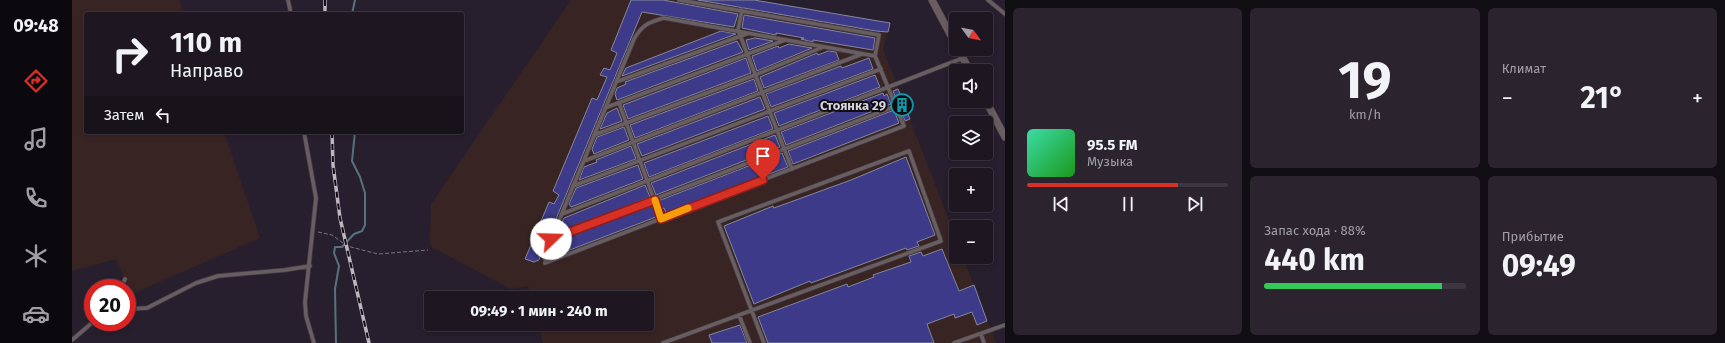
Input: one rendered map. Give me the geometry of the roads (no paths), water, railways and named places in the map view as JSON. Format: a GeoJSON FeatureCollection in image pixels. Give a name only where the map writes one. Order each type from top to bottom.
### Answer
{"type":"FeatureCollection","features":[{"type":"Feature","properties":{"kind":"street"},"geometry":{"type":"LineString","coordinates":[[932,0],[949,32]]}},
{"type":"Feature","properties":{"kind":"street"},"geometry":{"type":"LineString","coordinates":[[963,58],[966,64]]}},
{"type":"Feature","properties":{"kind":"street"},"geometry":{"type":"LineString","coordinates":[[990,108],[1005,137]]}},
{"type":"Feature","properties":{"kind":"lane"},"geometry":{"type":"LineString","coordinates":[[288,0],[291,12]]}},
{"type":"Feature","properties":{"kind":"lane"},"geometry":{"type":"LineString","coordinates":[[679,0],[879,35],[875,56],[904,126],[546,263],[546,252],[551,239],[634,39],[639,30],[649,22],[664,18],[738,30],[875,56]]}},
{"type":"Feature","properties":{"kind":"lane"},"geometry":{"type":"LineString","coordinates":[[988,0],[1005,14]]}},
{"type":"Feature","properties":{"kind":"lane"},"geometry":{"type":"LineString","coordinates":[[742,10],[738,30],[792,169]]}},
{"type":"Feature","properties":{"kind":"lane"},"geometry":{"type":"LineString","coordinates":[[616,82],[750,33]]}},
{"type":"Feature","properties":{"kind":"lane"},"geometry":{"type":"LineString","coordinates":[[605,108],[786,40]]}},
{"type":"Feature","properties":{"kind":"lane"},"geometry":{"type":"LineString","coordinates":[[594,135],[755,75],[823,47]]}},
{"type":"Feature","properties":{"kind":"lane"},"geometry":{"type":"LineString","coordinates":[[583,161],[863,54]]}},
{"type":"Feature","properties":{"kind":"lane"},"geometry":{"type":"LineString","coordinates":[[562,214],[963,58]]}},
{"type":"Feature","properties":{"kind":"lane"},"geometry":{"type":"LineString","coordinates":[[573,186],[880,69]]}},
{"type":"Feature","properties":{"kind":"lane"},"geometry":{"type":"LineString","coordinates":[[619,103],[661,219]]}},
{"type":"Feature","properties":{"kind":"lane"},"geometry":{"type":"LineString","coordinates":[[551,239],[896,106]]}},
{"type":"Feature","properties":{"kind":"lane"},"geometry":{"type":"LineString","coordinates":[[304,134],[316,198],[305,302],[306,316],[314,343]]}},
{"type":"Feature","properties":{"kind":"lane"},"geometry":{"type":"LineString","coordinates":[[663,343],[751,310],[940,240],[909,151],[718,222],[751,310],[764,343]]}},
{"type":"Feature","properties":{"kind":"lane"},"geometry":{"type":"LineString","coordinates":[[136,309],[147,308],[196,283],[218,276],[286,270],[310,266]]}},
{"type":"Feature","properties":{"kind":"lane"},"geometry":{"type":"LineString","coordinates":[[739,315],[750,343]]}},
{"type":"Feature","properties":{"kind":"lane"},"geometry":{"type":"LineString","coordinates":[[954,343],[1005,325]]}},
{"type":"Feature","properties":{"kind":"lane"},"geometry":{"type":"LineString","coordinates":[[72,340],[84,330]]}},
{"type":"Feature","properties":{"kind":"lane"},"geometry":{"type":"LineString","coordinates":[[981,334],[984,343]]}},
{"type":"Feature","properties":{"kind":"waterway"},"geometry":{"type":"LineString","coordinates":[[352,12],[355,0]]}},
{"type":"Feature","properties":{"kind":"waterway"},"geometry":{"type":"LineString","coordinates":[[336,343],[335,289],[339,266],[334,253],[335,247],[342,247],[354,234],[362,231],[365,225],[365,193],[360,177],[352,161],[355,134]]}},
{"type":"Feature","properties":{"kind":"railway"},"geometry":{"type":"LineString","coordinates":[[325,0],[325,12]]}},
{"type":"Feature","properties":{"kind":"railway"},"geometry":{"type":"LineString","coordinates":[[332,134],[333,165],[340,218],[369,343]]}},
{"type":"Feature","properties":{"kind":"place","name":"Стоянка 29"},"geometry":{"type":"Point","coordinates":[902,105]}}]}
